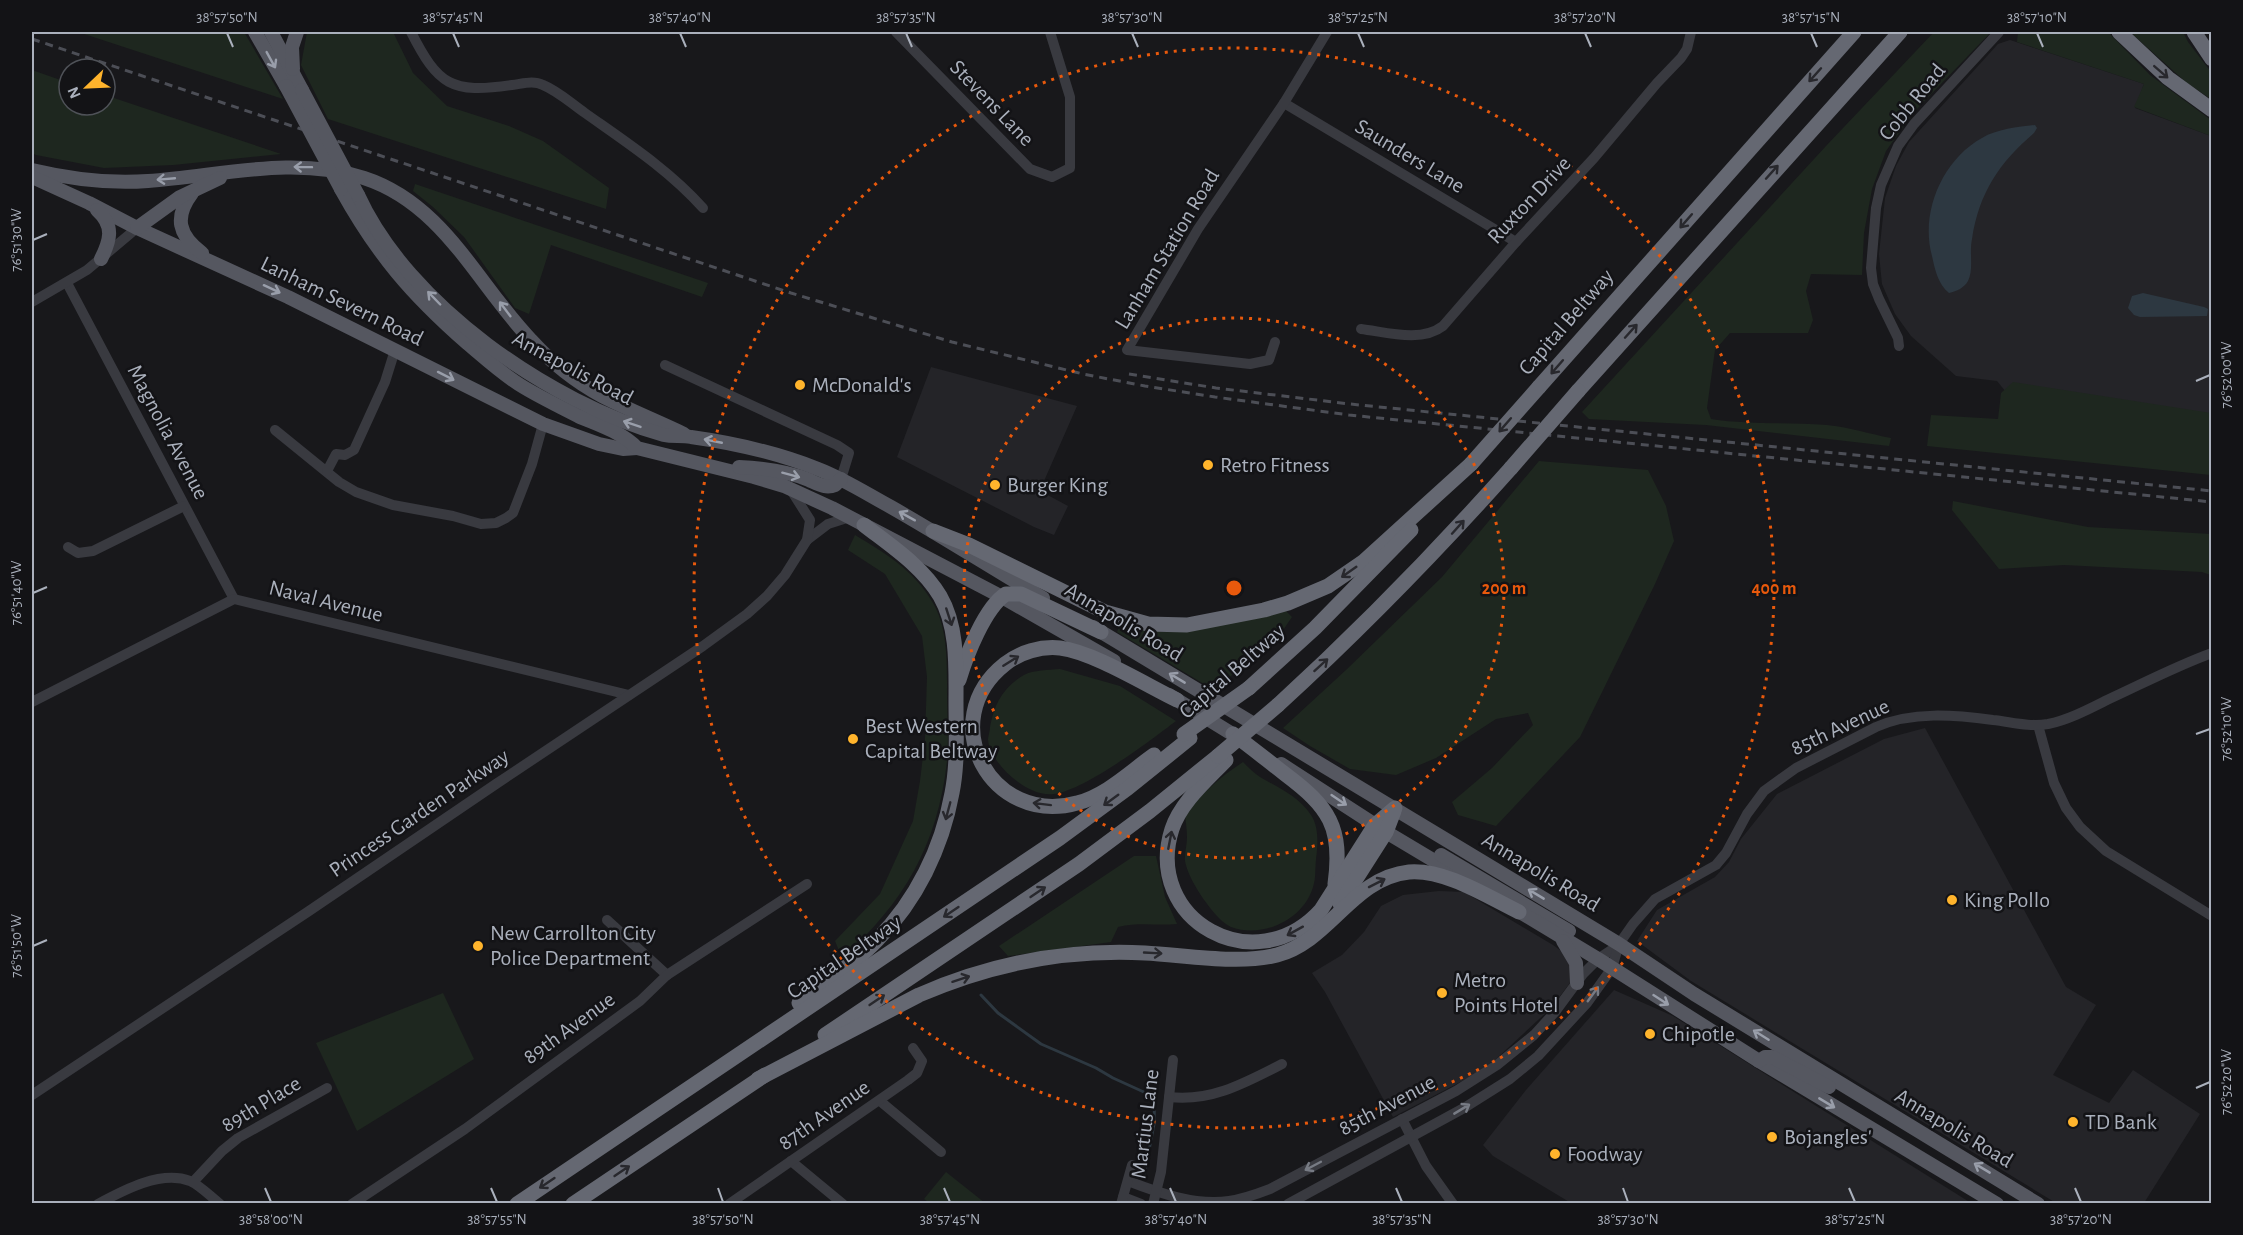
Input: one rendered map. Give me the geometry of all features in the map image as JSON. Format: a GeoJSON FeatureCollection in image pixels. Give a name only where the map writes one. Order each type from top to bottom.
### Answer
{"type":"FeatureCollection","features":[{"type":"Feature","properties":{"kind":"highway","name":"Capital Beltway"},"geometry":{"type":"LineString","coordinates":[[517,1203],[1060,838],[1128,788],[1187,736],[1249,688],[1315,628],[1429,512],[1854,32]]}},
{"type":"Feature","properties":{"kind":"highway"},"geometry":{"type":"LineString","coordinates":[[573,1203],[1079,864],[1222,758],[1340,648],[1397,591],[1511,468],[1845,90],[1900,32]]}},
{"type":"Feature","properties":{"kind":"highway"},"geometry":{"type":"LineString","coordinates":[[1845,90],[1905,32]]}},
{"type":"Feature","properties":{"kind":"highway"},"geometry":{"type":"LineString","coordinates":[[2119,32],[2161,73],[2211,110]]}},
{"type":"Feature","properties":{"kind":"highway"},"geometry":{"type":"LineString","coordinates":[[2194,32],[2211,59]]}},
{"type":"Feature","properties":{"kind":"highway"},"geometry":{"type":"LineString","coordinates":[[933,531],[969,545],[1106,612],[1148,624],[1187,625],[1264,610],[1288,603],[1328,586],[1363,562],[1471,464]]}},
{"type":"Feature","properties":{"kind":"highway"},"geometry":{"type":"LineString","coordinates":[[682,1092],[856,960],[888,928],[910,899],[938,845],[952,792],[956,763],[956,692],[952,626],[940,596],[918,568],[864,525]]}},
{"type":"Feature","properties":{"kind":"highway"},"geometry":{"type":"LineString","coordinates":[[956,692],[975,638],[996,601],[1002,597],[1012,593],[1021,594],[1101,632]]}},
{"type":"Feature","properties":{"kind":"highway"},"geometry":{"type":"LineString","coordinates":[[1177,700],[1078,652],[1061,648],[1038,649],[1010,660],[987,681],[974,707],[972,738],[982,766],[1004,791],[1033,804],[1056,806],[1077,803],[1101,792],[1187,736]]}},
{"type":"Feature","properties":{"kind":"highway"},"geometry":{"type":"LineString","coordinates":[[1233,734],[1304,788],[1324,810],[1334,832],[1338,853],[1334,889]]}},
{"type":"Feature","properties":{"kind":"highway"},"geometry":{"type":"LineString","coordinates":[[1222,758],[1183,808],[1173,828],[1168,846],[1168,865],[1172,883],[1189,914],[1217,935],[1232,940],[1270,941],[1299,929],[1312,920],[1395,808]]}},
{"type":"Feature","properties":{"kind":"highway"},"geometry":{"type":"LineString","coordinates":[[1332,919],[1381,829]]}},
{"type":"Feature","properties":{"kind":"highway"},"geometry":{"type":"LineString","coordinates":[[758,1080],[919,995],[942,985],[998,968],[1031,961],[1094,953],[1258,958],[1277,955],[1294,949],[1315,936],[1361,892],[1375,883],[1412,872],[1435,873],[1519,912]]}},
{"type":"Feature","properties":{"kind":"main road","name":"Annapolis Road"},"geometry":{"type":"LineString","coordinates":[[257,32],[290,80],[302,90],[369,217],[388,245],[420,283],[452,315],[501,355],[538,379],[616,418],[667,436],[689,436],[781,456],[841,479],[933,531],[1395,808],[1619,944],[1694,994],[2032,1202]]}},
{"type":"Feature","properties":{"kind":"main road","name":"Annapolis Road"},"geometry":{"type":"LineString","coordinates":[[271,32],[290,80],[341,189],[381,254],[407,286],[440,320],[499,370],[522,386],[566,410],[628,438],[637,448],[754,477],[790,489],[849,517],[1002,597],[1089,646],[1332,795],[1381,829],[1598,959],[1982,1198],[1996,1203]]}},
{"type":"Feature","properties":{"kind":"main road"},"geometry":{"type":"LineString","coordinates":[[290,80],[292,46],[297,32]]}},
{"type":"Feature","properties":{"kind":"main road"},"geometry":{"type":"LineString","coordinates":[[32,170],[88,180],[128,182],[285,167],[316,167],[365,178],[405,199],[451,239],[531,341],[561,368],[584,386],[602,396],[689,436]]}},
{"type":"Feature","properties":{"kind":"main road"},"geometry":{"type":"LineString","coordinates":[[137,228],[195,189],[245,171]]}},
{"type":"Feature","properties":{"kind":"main road","name":"Lanham Severn Road"},"geometry":{"type":"LineString","coordinates":[[32,177],[395,350],[543,424],[599,444],[623,449],[637,448]]}},
{"type":"Feature","properties":{"kind":"main road"},"geometry":{"type":"LineString","coordinates":[[195,189],[183,208],[182,229],[190,243],[219,265]]}},
{"type":"Feature","properties":{"kind":"main road"},"geometry":{"type":"LineString","coordinates":[[89,203],[101,214],[109,226],[108,243],[101,259]]}},
{"type":"Feature","properties":{"kind":"main road"},"geometry":{"type":"LineString","coordinates":[[713,467],[762,468],[794,475],[825,487],[835,485],[841,479]]}},
{"type":"Feature","properties":{"kind":"main road"},"geometry":{"type":"LineString","coordinates":[[1410,846],[1424,845],[1599,949],[1619,944]]}},
{"type":"Feature","properties":{"kind":"main road"},"geometry":{"type":"LineString","coordinates":[[1558,935],[1571,951],[1576,963],[1577,983]]}},
{"type":"Feature","properties":{"kind":"main road"},"geometry":{"type":"LineString","coordinates":[[1759,1061],[1765,1057],[1782,1060],[1864,1107],[1890,1114]]}},
{"type":"Feature","properties":{"kind":"street"},"geometry":{"type":"LineString","coordinates":[[411,32],[441,78],[460,87],[470,88],[534,82],[542,84],[628,143],[686,190],[703,208]]}},
{"type":"Feature","properties":{"kind":"street","name":"Stevens Lane"},"geometry":{"type":"LineString","coordinates":[[896,32],[1030,169],[1052,177],[1070,168],[1070,97],[1050,32]]}},
{"type":"Feature","properties":{"kind":"street","name":"Lanham Station Road"},"geometry":{"type":"LineString","coordinates":[[1275,342],[1269,360],[1250,364],[1127,350],[1198,229],[1284,103],[1327,32]]}},
{"type":"Feature","properties":{"kind":"street","name":"Ruxton Drive"},"geometry":{"type":"LineString","coordinates":[[1360,329],[1412,335],[1426,334],[1440,329],[1594,158],[1657,82],[1681,58],[1687,49],[1691,32]]}},
{"type":"Feature","properties":{"kind":"street","name":"Cobb Road"},"geometry":{"type":"LineString","coordinates":[[1899,346],[1898,338],[1873,284],[1871,268],[1881,184],[1898,146],[1914,124],[1999,32]]}},
{"type":"Feature","properties":{"kind":"street","name":"Saunders Lane"},"geometry":{"type":"LineString","coordinates":[[1284,103],[1516,242]]}},
{"type":"Feature","properties":{"kind":"street"},"geometry":{"type":"LineString","coordinates":[[32,302],[101,259],[137,228]]}},
{"type":"Feature","properties":{"kind":"street","name":"Magnolia Avenue"},"geometry":{"type":"LineString","coordinates":[[67,282],[234,598]]}},
{"type":"Feature","properties":{"kind":"street"},"geometry":{"type":"LineString","coordinates":[[327,471],[336,454],[345,455],[354,450],[385,382],[395,350]]}},
{"type":"Feature","properties":{"kind":"street"},"geometry":{"type":"LineString","coordinates":[[665,365],[837,445],[849,453],[841,479]]}},
{"type":"Feature","properties":{"kind":"street"},"geometry":{"type":"LineString","coordinates":[[275,430],[346,487],[393,505],[482,524],[496,523],[513,513],[532,464],[543,424]]}},
{"type":"Feature","properties":{"kind":"street"},"geometry":{"type":"LineString","coordinates":[[790,489],[810,520],[807,540]]}},
{"type":"Feature","properties":{"kind":"street"},"geometry":{"type":"LineString","coordinates":[[68,547],[78,553],[93,551],[184,506]]}},
{"type":"Feature","properties":{"kind":"street","name":"Princess Garden Parkway"},"geometry":{"type":"LineString","coordinates":[[32,1095],[703,646],[767,596],[785,575],[807,540],[828,524],[849,517]]}},
{"type":"Feature","properties":{"kind":"street","name":"Naval Avenue"},"geometry":{"type":"LineString","coordinates":[[32,702],[234,598],[629,695]]}},
{"type":"Feature","properties":{"kind":"street","name":"85th Avenue"},"geometry":{"type":"LineString","coordinates":[[1288,1203],[1464,1108],[1510,1079],[1548,1048],[1612,968],[1619,944],[1632,924],[1655,899],[1674,886],[1705,872],[1722,859],[1747,814],[1764,791],[1778,779],[1887,722],[1915,716],[1938,716],[1993,720],[2025,726],[2051,723],[2092,707],[2211,652]]}},
{"type":"Feature","properties":{"kind":"street"},"geometry":{"type":"LineString","coordinates":[[2038,725],[2054,783],[2066,808],[2079,827],[2106,851],[2211,916]]}},
{"type":"Feature","properties":{"kind":"street","name":"89th Avenue"},"geometry":{"type":"LineString","coordinates":[[352,1203],[465,1129],[640,1001],[667,975],[807,884]]}},
{"type":"Feature","properties":{"kind":"street"},"geometry":{"type":"LineString","coordinates":[[607,920],[667,975]]}},
{"type":"Feature","properties":{"kind":"street","name":"85th Avenue"},"geometry":{"type":"LineString","coordinates":[[1128,1181],[1156,1192],[1199,1200],[1228,1202],[1270,1189],[1478,1078],[1510,1056],[1530,1039],[1555,1012],[1583,974],[1598,959],[1619,944]]}},
{"type":"Feature","properties":{"kind":"street"},"geometry":{"type":"LineString","coordinates":[[1530,1039],[1563,1015],[1567,1014],[1573,1019]]}},
{"type":"Feature","properties":{"kind":"street","name":"87th Avenue"},"geometry":{"type":"LineString","coordinates":[[729,1203],[880,1101],[917,1073],[922,1062],[914,1048]]}},
{"type":"Feature","properties":{"kind":"street","name":"Martius Lane"},"geometry":{"type":"LineString","coordinates":[[1153,1203],[1167,1130],[1173,1060]]}},
{"type":"Feature","properties":{"kind":"street"},"geometry":{"type":"LineString","coordinates":[[1169,1097],[1192,1098],[1214,1095],[1239,1086],[1282,1064]]}},
{"type":"Feature","properties":{"kind":"street","name":"89th Place"},"geometry":{"type":"LineString","coordinates":[[193,1182],[222,1151],[238,1138],[327,1088]]}},
{"type":"Feature","properties":{"kind":"street"},"geometry":{"type":"LineString","coordinates":[[880,1101],[941,1152]]}},
{"type":"Feature","properties":{"kind":"street"},"geometry":{"type":"LineString","coordinates":[[1402,1119],[1426,1166],[1453,1203]]}},
{"type":"Feature","properties":{"kind":"street"},"geometry":{"type":"LineString","coordinates":[[791,1161],[843,1203]]}},
{"type":"Feature","properties":{"kind":"street"},"geometry":{"type":"LineString","coordinates":[[1132,1165],[1122,1200],[1140,1203]]}},
{"type":"Feature","properties":{"kind":"street"},"geometry":{"type":"LineString","coordinates":[[98,1203],[144,1183],[173,1177],[193,1182],[220,1203]]}},
{"type":"Feature","properties":{"kind":"shaded area"},"geometry":{"type":"Polygon","coordinates":[[[78,32],[244,32],[283,99],[78,32]]]}},
{"type":"Feature","properties":{"kind":"shaded area"},"geometry":{"type":"Polygon","coordinates":[[[307,32],[393,32],[413,73],[447,106],[509,126],[543,141],[609,188],[606,209],[328,119],[301,65],[307,32]]]}},
{"type":"Feature","properties":{"kind":"shaded area"},"geometry":{"type":"Polygon","coordinates":[[[1934,32],[1991,32],[1914,112],[1886,151],[1872,189],[1864,233],[1862,275],[1811,274],[1806,291],[1813,320],[1808,333],[1730,333],[1715,350],[1707,408],[1711,419],[1835,426],[1891,438],[1889,446],[1706,425],[1589,419],[1582,412],[1934,32]]]}},
{"type":"Feature","properties":{"kind":"shaded area"},"geometry":{"type":"Polygon","coordinates":[[[2018,32],[2108,32],[2150,75],[2211,120],[2211,136],[2134,107],[2144,84],[2017,42],[2018,32]]]}},
{"type":"Feature","properties":{"kind":"shaded area"},"geometry":{"type":"Polygon","coordinates":[[[2130,32],[2183,32],[2211,72],[2211,99],[2187,83],[2130,32]]]}},
{"type":"Feature","properties":{"kind":"shaded area"},"geometry":{"type":"Polygon","coordinates":[[[2010,40],[2144,84],[2135,108],[2211,136],[2211,445],[2033,425],[1997,381],[1956,376],[1911,336],[1895,314],[1882,284],[1879,254],[1885,198],[1896,166],[1909,142],[1998,44],[2010,40]]]}},
{"type":"Feature","properties":{"kind":"shaded area"},"geometry":{"type":"Polygon","coordinates":[[[32,70],[57,79],[57,117],[117,117],[117,99],[281,154],[173,165],[104,168],[32,153],[32,70]]]}},
{"type":"Feature","properties":{"kind":"shaded area"},"geometry":{"type":"Polygon","coordinates":[[[2035,125],[2037,128],[2034,133],[2001,168],[1985,193],[1975,222],[1970,276],[1962,287],[1949,293],[1937,276],[1929,239],[1932,206],[1945,174],[1968,148],[1982,138],[2001,130],[2035,125]]]}},
{"type":"Feature","properties":{"kind":"shaded area"},"geometry":{"type":"Polygon","coordinates":[[[415,184],[708,283],[702,297],[551,245],[529,314],[515,308],[464,237],[413,191],[415,184]]]}},
{"type":"Feature","properties":{"kind":"shaded area"},"geometry":{"type":"Polygon","coordinates":[[[2143,293],[2204,307],[2208,309],[2207,316],[2140,317],[2134,315],[2128,308],[2132,296],[2143,293]]]}},
{"type":"Feature","properties":{"kind":"shaded area"},"geometry":{"type":"Polygon","coordinates":[[[931,367],[1077,406],[1044,481],[1042,492],[1068,506],[1054,535],[897,457],[931,367]]]}},
{"type":"Feature","properties":{"kind":"shaded area"},"geometry":{"type":"Polygon","coordinates":[[[2013,382],[2211,413],[2211,475],[1927,446],[1931,415],[1998,419],[2001,393],[2013,382]]]}},
{"type":"Feature","properties":{"kind":"shaded area"},"geometry":{"type":"Polygon","coordinates":[[[1539,461],[1648,470],[1666,506],[1674,541],[1580,737],[1496,826],[1458,815],[1452,802],[1492,768],[1533,725],[1528,713],[1496,719],[1436,758],[1396,775],[1350,769],[1283,728],[1442,577],[1539,461]]]}},
{"type":"Feature","properties":{"kind":"shaded area"},"geometry":{"type":"Polygon","coordinates":[[[1953,501],[2088,527],[2211,534],[2211,575],[2202,572],[2064,565],[1999,569],[1952,510],[1953,501]]]}},
{"type":"Feature","properties":{"kind":"shaded area"},"geometry":{"type":"Polygon","coordinates":[[[855,535],[908,572],[926,592],[938,613],[947,658],[948,744],[936,819],[914,870],[883,916],[842,958],[835,941],[880,894],[913,821],[925,739],[927,677],[922,636],[885,574],[848,550],[855,535]]]}},
{"type":"Feature","properties":{"kind":"shaded area"},"geometry":{"type":"Polygon","coordinates":[[[1286,611],[1292,617],[1279,636],[1214,690],[1117,632],[1120,625],[1163,632],[1198,628],[1286,611]]]}},
{"type":"Feature","properties":{"kind":"shaded area"},"geometry":{"type":"Polygon","coordinates":[[[1060,669],[1120,686],[1176,721],[1117,764],[1082,784],[1054,794],[1034,791],[1013,778],[996,760],[988,740],[992,719],[997,704],[1010,685],[1032,672],[1060,669]]]}},
{"type":"Feature","properties":{"kind":"shaded area"},"geometry":{"type":"Polygon","coordinates":[[[1925,728],[2066,987],[2096,1005],[2053,1075],[2109,1103],[2133,1070],[2200,1114],[2144,1203],[2056,1203],[1691,981],[1637,941],[1657,910],[1715,877],[1729,862],[1741,839],[1777,794],[1884,739],[1925,728]]]}},
{"type":"Feature","properties":{"kind":"shaded area"},"geometry":{"type":"Polygon","coordinates":[[[1243,762],[1306,808],[1314,820],[1317,836],[1315,881],[1308,898],[1292,917],[1281,924],[1256,930],[1231,927],[1218,917],[1192,881],[1185,862],[1187,838],[1185,815],[1212,786],[1243,762]]]}},
{"type":"Feature","properties":{"kind":"shaded area"},"geometry":{"type":"Polygon","coordinates":[[[1134,856],[1156,856],[1165,897],[1177,924],[1118,927],[1111,942],[1008,956],[999,946],[1134,856]]]}},
{"type":"Feature","properties":{"kind":"shaded area"},"geometry":{"type":"Polygon","coordinates":[[[1439,891],[1464,892],[1553,945],[1571,958],[1575,976],[1551,1008],[1495,1060],[1472,1076],[1393,1117],[1325,992],[1312,973],[1342,955],[1364,932],[1381,906],[1403,895],[1439,891]]]}},
{"type":"Feature","properties":{"kind":"shaded area"},"geometry":{"type":"Polygon","coordinates":[[[1614,990],[1673,1016],[1971,1203],[1571,1203],[1493,1156],[1483,1145],[1526,1090],[1614,990]]]}},
{"type":"Feature","properties":{"kind":"shaded area"},"geometry":{"type":"Polygon","coordinates":[[[443,993],[474,1059],[357,1131],[316,1043],[443,993]]]}},
{"type":"Feature","properties":{"kind":"shaded area"},"geometry":{"type":"Polygon","coordinates":[[[946,1172],[985,1203],[930,1203],[924,1199],[946,1172]]]}},
{"type":"Feature","properties":{"kind":"waterway"},"geometry":{"type":"LineString","coordinates":[[981,995],[998,1013],[1041,1044],[1096,1068],[1146,1093],[1155,1101]]}},
{"type":"Feature","properties":{"kind":"waterway"},"geometry":{"type":"LineString","coordinates":[[1144,1176],[1154,1124],[1155,1086]]}},
{"type":"Feature","properties":{"kind":"railway"},"geometry":{"type":"LineString","coordinates":[[32,39],[791,293],[952,342],[1083,374],[1215,397],[1349,415],[2212,502]]}},
{"type":"Feature","properties":{"kind":"railway"},"geometry":{"type":"LineString","coordinates":[[1129,374],[1216,388],[1350,404],[2212,491]]}},
{"type":"Feature","properties":{"kind":"place","name":"McDonald's"},"geometry":{"type":"Point","coordinates":[800,385]}},
{"type":"Feature","properties":{"kind":"place","name":"Retro Fitness"},"geometry":{"type":"Point","coordinates":[1208,465]}},
{"type":"Feature","properties":{"kind":"place","name":"Burger King"},"geometry":{"type":"Point","coordinates":[995,485]}},
{"type":"Feature","properties":{"kind":"place","name":"Best Western Capital Beltway"},"geometry":{"type":"Point","coordinates":[853,739]}},
{"type":"Feature","properties":{"kind":"place","name":"King Pollo"},"geometry":{"type":"Point","coordinates":[1952,900]}},
{"type":"Feature","properties":{"kind":"place","name":"New Carrollton City Police Department"},"geometry":{"type":"Point","coordinates":[478,946]}},
{"type":"Feature","properties":{"kind":"place","name":"Metro Points Hotel"},"geometry":{"type":"Point","coordinates":[1442,993]}},
{"type":"Feature","properties":{"kind":"place","name":"Chipotle"},"geometry":{"type":"Point","coordinates":[1650,1034]}},
{"type":"Feature","properties":{"kind":"place","name":"TD Bank"},"geometry":{"type":"Point","coordinates":[2073,1122]}},
{"type":"Feature","properties":{"kind":"place","name":"Bojangles'"},"geometry":{"type":"Point","coordinates":[1772,1137]}},
{"type":"Feature","properties":{"kind":"place","name":"Foodway"},"geometry":{"type":"Point","coordinates":[1555,1154]}}]}
